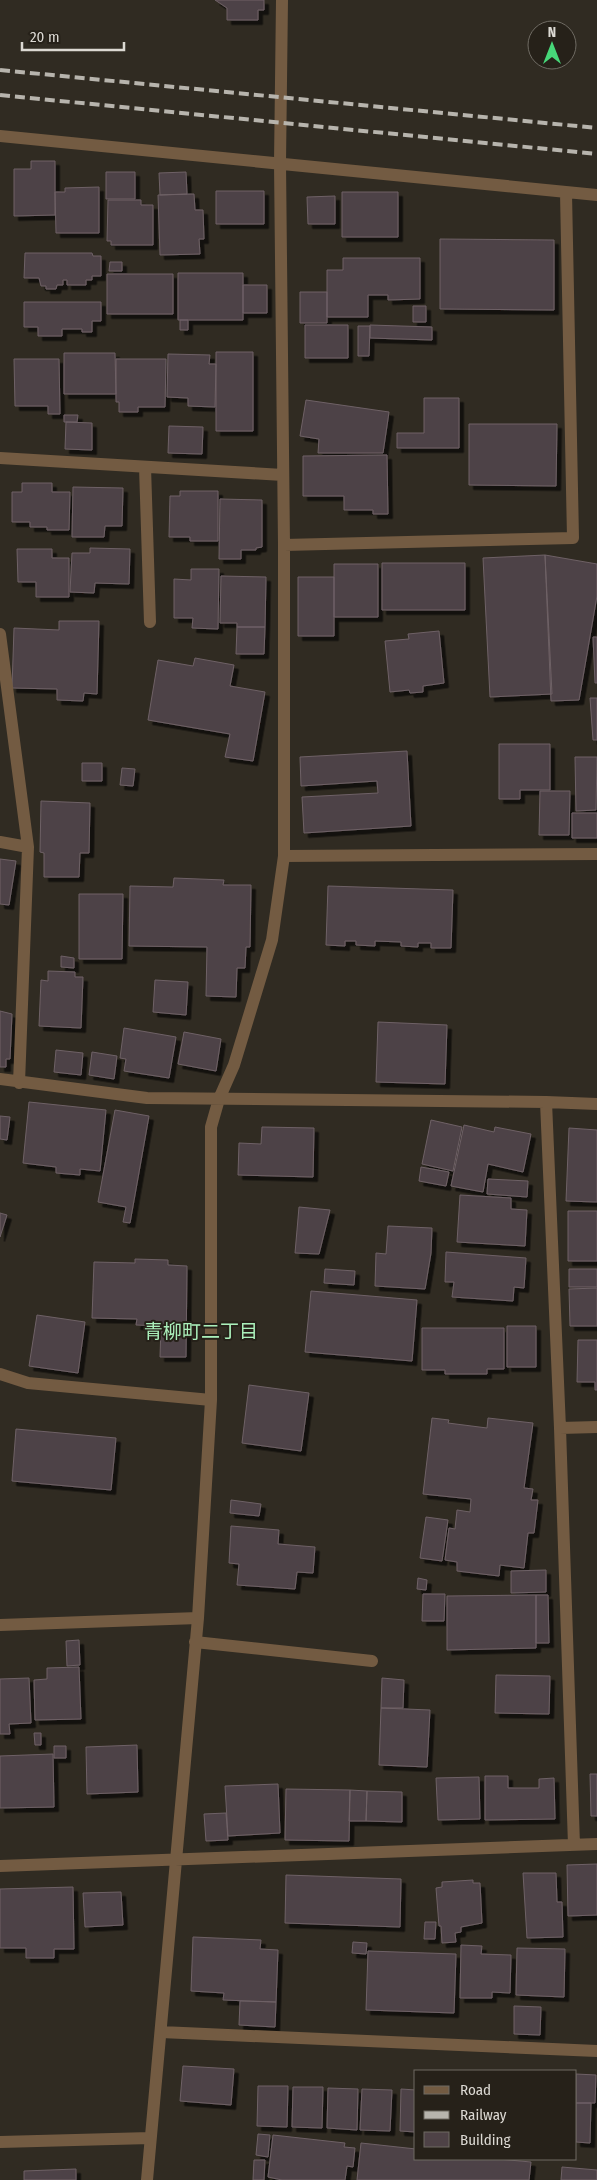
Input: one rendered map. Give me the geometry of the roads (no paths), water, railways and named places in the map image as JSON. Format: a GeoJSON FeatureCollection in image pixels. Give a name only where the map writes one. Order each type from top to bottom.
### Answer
{"type":"FeatureCollection","features":[{"type":"Feature","properties":{"kind":"street"},"geometry":{"type":"LineString","coordinates":[[147,2180],[198,1618],[211,1400],[211,1127],[219,1100],[234,1065],[272,940],[284,856],[284,545],[280,163],[282,0]]}},
{"type":"Feature","properties":{"kind":"street"},"geometry":{"type":"LineString","coordinates":[[0,136],[597,196]]}},
{"type":"Feature","properties":{"kind":"street"},"geometry":{"type":"LineString","coordinates":[[284,545],[573,538],[566,193]]}},
{"type":"Feature","properties":{"kind":"street"},"geometry":{"type":"LineString","coordinates":[[0,458],[283,475]]}},
{"type":"Feature","properties":{"kind":"street"},"geometry":{"type":"LineString","coordinates":[[145,467],[150,622]]}},
{"type":"Feature","properties":{"kind":"street"},"geometry":{"type":"LineString","coordinates":[[0,634],[28,847],[19,1083]]}},
{"type":"Feature","properties":{"kind":"street"},"geometry":{"type":"LineString","coordinates":[[0,842],[28,847]]}},
{"type":"Feature","properties":{"kind":"street"},"geometry":{"type":"LineString","coordinates":[[284,856],[597,854]]}},
{"type":"Feature","properties":{"kind":"street"},"geometry":{"type":"LineString","coordinates":[[0,1079],[19,1083],[147,1098],[597,1104]]}},
{"type":"Feature","properties":{"kind":"street"},"geometry":{"type":"LineString","coordinates":[[546,1102],[560,1428],[574,1845]]}},
{"type":"Feature","properties":{"kind":"street"},"geometry":{"type":"LineString","coordinates":[[0,1374],[28,1383],[211,1400]]}},
{"type":"Feature","properties":{"kind":"street"},"geometry":{"type":"LineString","coordinates":[[560,1428],[597,1427]]}},
{"type":"Feature","properties":{"kind":"street"},"geometry":{"type":"LineString","coordinates":[[0,1624],[198,1618]]}},
{"type":"Feature","properties":{"kind":"street"},"geometry":{"type":"LineString","coordinates":[[195,1642],[372,1661]]}},
{"type":"Feature","properties":{"kind":"street"},"geometry":{"type":"LineString","coordinates":[[0,1866],[597,1844]]}},
{"type":"Feature","properties":{"kind":"street"},"geometry":{"type":"LineString","coordinates":[[161,2032],[597,2051]]}},
{"type":"Feature","properties":{"kind":"street"},"geometry":{"type":"LineString","coordinates":[[0,2142],[150,2138]]}},
{"type":"Feature","properties":{"kind":"railway"},"geometry":{"type":"LineString","coordinates":[[0,70],[597,128]]}},
{"type":"Feature","properties":{"kind":"railway"},"geometry":{"type":"LineString","coordinates":[[0,95],[597,154]]}},
{"type":"Feature","properties":{"kind":"district","name":"青柳町二丁目"},"geometry":{"type":"Point","coordinates":[201,1331]}}]}
